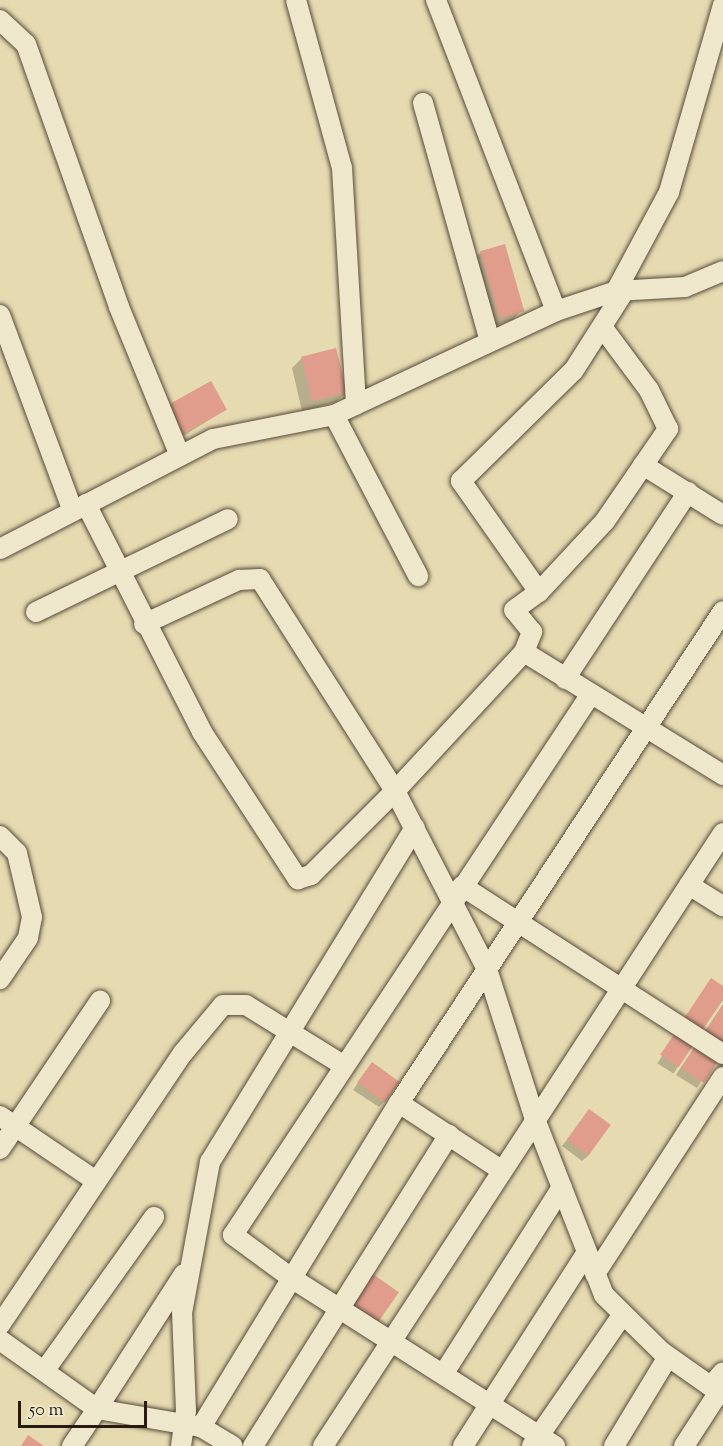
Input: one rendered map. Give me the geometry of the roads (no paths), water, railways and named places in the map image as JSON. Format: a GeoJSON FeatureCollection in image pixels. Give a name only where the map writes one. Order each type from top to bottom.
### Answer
{"type":"FeatureCollection","features":[{"type":"Feature","properties":{"kind":"street"},"geometry":{"type":"LineString","coordinates":[[296,0],[342,168],[356,405]]}},
{"type":"Feature","properties":{"kind":"street"},"geometry":{"type":"LineString","coordinates":[[442,5],[556,311]]}},
{"type":"Feature","properties":{"kind":"street"},"geometry":{"type":"LineString","coordinates":[[539,592],[461,482],[574,370],[603,328],[669,192],[723,5]]}},
{"type":"Feature","properties":{"kind":"street"},"geometry":{"type":"LineString","coordinates":[[0,20],[26,44],[118,307],[179,453]]}},
{"type":"Feature","properties":{"kind":"street"},"geometry":{"type":"LineString","coordinates":[[423,103],[490,341]]}},
{"type":"Feature","properties":{"kind":"street"},"geometry":{"type":"LineString","coordinates":[[0,549],[179,453],[238,432],[334,415],[556,311],[621,291],[685,287],[723,271]]}},
{"type":"Feature","properties":{"kind":"street"},"geometry":{"type":"LineString","coordinates":[[0,315],[79,508],[117,573],[202,732],[298,879],[311,875],[395,791],[524,652],[532,632],[514,610],[539,592],[605,520],[668,429],[649,390],[603,328]]}},
{"type":"Feature","properties":{"kind":"street"},"geometry":{"type":"LineString","coordinates":[[334,415],[418,576]]}},
{"type":"Feature","properties":{"kind":"street"},"geometry":{"type":"LineString","coordinates":[[643,465],[723,514]]}},
{"type":"Feature","properties":{"kind":"street"},"geometry":{"type":"LineString","coordinates":[[566,679],[688,492]]}},
{"type":"Feature","properties":{"kind":"street"},"geometry":{"type":"LineString","coordinates":[[36,612],[228,519]]}},
{"type":"Feature","properties":{"kind":"street"},"geometry":{"type":"LineString","coordinates":[[144,624],[239,580],[260,579],[395,791],[415,828],[458,892],[487,969],[535,1119],[594,1274],[621,1317],[669,1357],[719,1386],[684,1446]]}},
{"type":"Feature","properties":{"kind":"street"},"geometry":{"type":"LineString","coordinates":[[181,1446],[291,1277],[399,1103],[723,611]]}},
{"type":"Feature","properties":{"kind":"street"},"geometry":{"type":"LineString","coordinates":[[524,652],[723,775]]}},
{"type":"Feature","properties":{"kind":"street"},"geometry":{"type":"LineString","coordinates":[[591,694],[343,1065],[234,1235],[291,1277],[490,1403],[542,1442],[621,1317]]}},
{"type":"Feature","properties":{"kind":"street"},"geometry":{"type":"LineString","coordinates":[[194,1426],[182,1313],[189,1267],[213,1155],[415,828]]}},
{"type":"Feature","properties":{"kind":"street"},"geometry":{"type":"LineString","coordinates":[[323,1446],[501,1170],[723,834]]}},
{"type":"Feature","properties":{"kind":"street"},"geometry":{"type":"LineString","coordinates":[[0,836],[17,853],[32,918],[28,938],[0,979]]}},
{"type":"Feature","properties":{"kind":"street"},"geometry":{"type":"LineString","coordinates":[[689,885],[723,906]]}},
{"type":"Feature","properties":{"kind":"street"},"geometry":{"type":"LineString","coordinates":[[458,892],[518,922],[622,986],[723,1054]]}},
{"type":"Feature","properties":{"kind":"street"},"geometry":{"type":"LineString","coordinates":[[0,1149],[7,1121],[100,1000]]}},
{"type":"Feature","properties":{"kind":"street"},"geometry":{"type":"LineString","coordinates":[[0,1325],[183,1053],[223,1005],[246,1005],[343,1065]]}},
{"type":"Feature","properties":{"kind":"street"},"geometry":{"type":"LineString","coordinates":[[594,1274],[723,1077]]}},
{"type":"Feature","properties":{"kind":"street"},"geometry":{"type":"LineString","coordinates":[[399,1103],[501,1170]]}},
{"type":"Feature","properties":{"kind":"street"},"geometry":{"type":"LineString","coordinates":[[7,1121],[96,1181]]}},
{"type":"Feature","properties":{"kind":"street"},"geometry":{"type":"LineString","coordinates":[[253,1446],[448,1135]]}},
{"type":"Feature","properties":{"kind":"street"},"geometry":{"type":"LineString","coordinates":[[444,1373],[562,1187]]}},
{"type":"Feature","properties":{"kind":"street"},"geometry":{"type":"LineString","coordinates":[[45,1370],[153,1217]]}},
{"type":"Feature","properties":{"kind":"street"},"geometry":{"type":"LineString","coordinates":[[463,1446],[586,1254]]}},
{"type":"Feature","properties":{"kind":"street"},"geometry":{"type":"LineString","coordinates":[[72,1446],[189,1267]]}},
{"type":"Feature","properties":{"kind":"street"},"geometry":{"type":"LineString","coordinates":[[0,1340],[97,1409],[194,1426],[233,1446]]}},
{"type":"Feature","properties":{"kind":"street"},"geometry":{"type":"LineString","coordinates":[[614,1446],[669,1357]]}}]}
